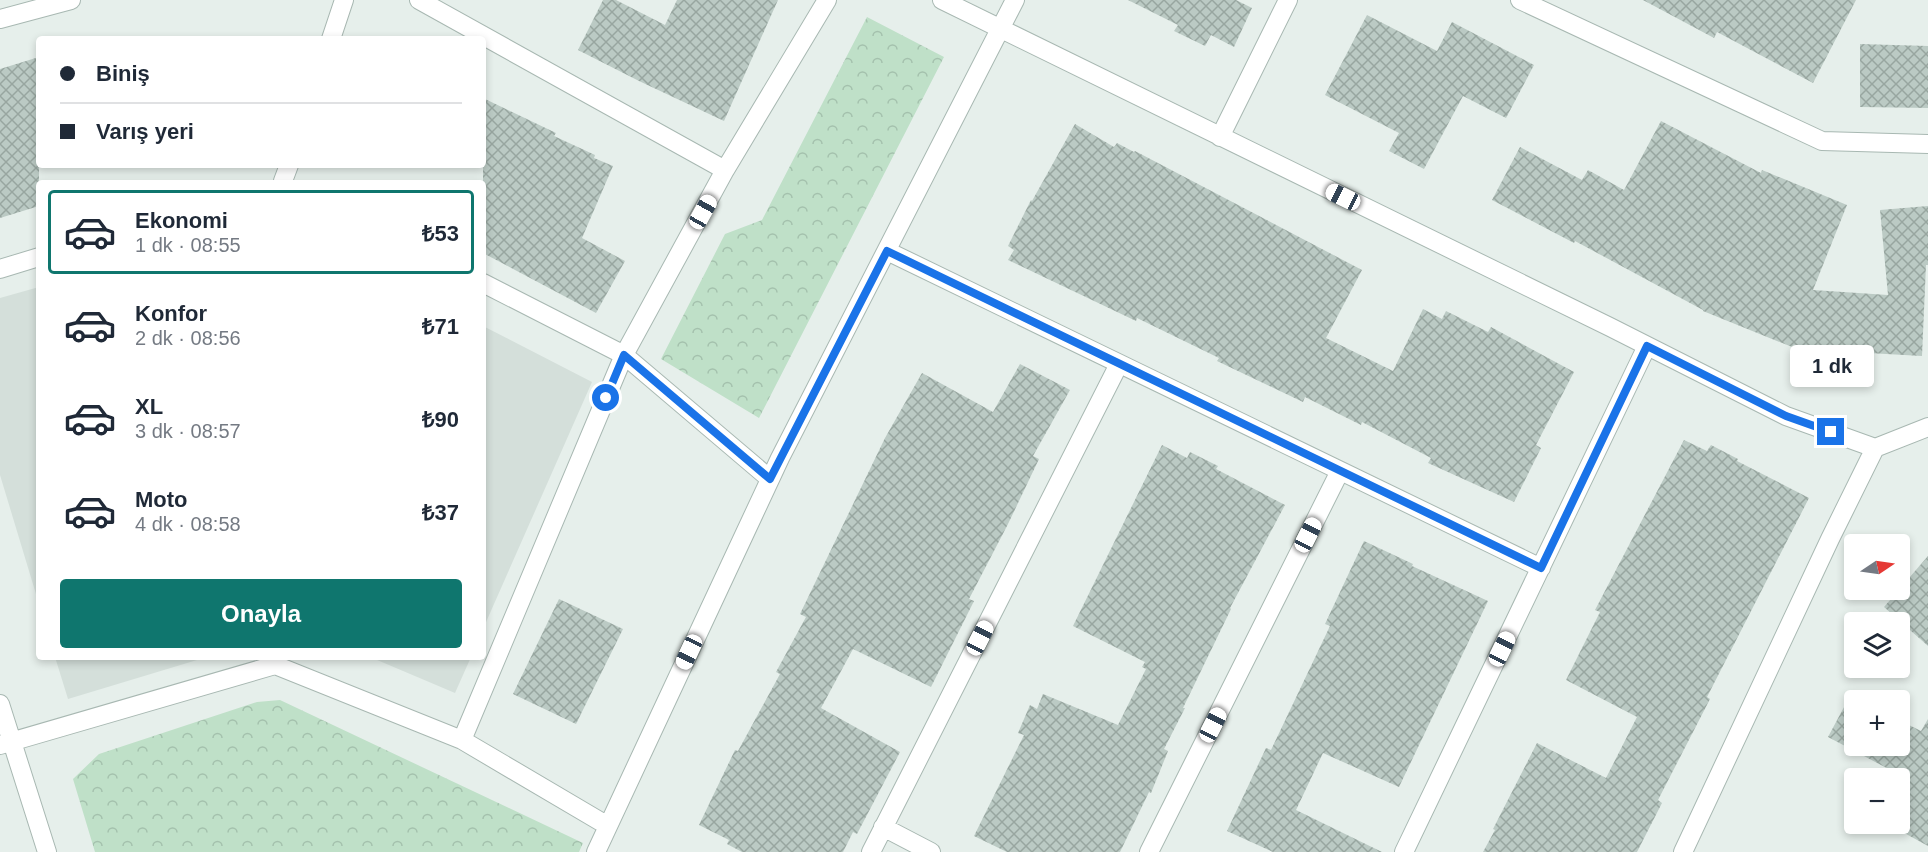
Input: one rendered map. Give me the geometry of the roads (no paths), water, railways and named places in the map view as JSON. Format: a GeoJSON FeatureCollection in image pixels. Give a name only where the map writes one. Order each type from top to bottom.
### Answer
{"type":"FeatureCollection","features":[{"type":"Feature","properties":{"kind":"street"},"geometry":{"type":"LineString","coordinates":[[0,19],[71,0]]}},
{"type":"Feature","properties":{"kind":"street"},"geometry":{"type":"LineString","coordinates":[[332,36],[344,0]]}},
{"type":"Feature","properties":{"kind":"street"},"geometry":{"type":"LineString","coordinates":[[418,0],[483,36]]}},
{"type":"Feature","properties":{"kind":"street"},"geometry":{"type":"LineString","coordinates":[[462,740],[624,355],[725,170],[827,0]]}},
{"type":"Feature","properties":{"kind":"street"},"geometry":{"type":"LineString","coordinates":[[942,0],[1786,416],[1875,448],[1928,427]]}},
{"type":"Feature","properties":{"kind":"street"},"geometry":{"type":"LineString","coordinates":[[596,852],[770,479],[1016,0]]}},
{"type":"Feature","properties":{"kind":"street"},"geometry":{"type":"LineString","coordinates":[[1220,137],[1288,0]]}},
{"type":"Feature","properties":{"kind":"street"},"geometry":{"type":"LineString","coordinates":[[1520,0],[1822,141],[1928,144]]}},
{"type":"Feature","properties":{"kind":"street"},"geometry":{"type":"LineString","coordinates":[[486,38],[725,170]]}},
{"type":"Feature","properties":{"kind":"street"},"geometry":{"type":"LineString","coordinates":[[887,251],[1541,568]]}},
{"type":"Feature","properties":{"kind":"street"},"geometry":{"type":"LineString","coordinates":[[0,269],[36,258]]}},
{"type":"Feature","properties":{"kind":"street"},"geometry":{"type":"LineString","coordinates":[[486,285],[624,355],[770,479]]}},
{"type":"Feature","properties":{"kind":"street"},"geometry":{"type":"LineString","coordinates":[[1404,852],[1647,346]]}},
{"type":"Feature","properties":{"kind":"street"},"geometry":{"type":"LineString","coordinates":[[871,852],[1119,364]]}},
{"type":"Feature","properties":{"kind":"street"},"geometry":{"type":"LineString","coordinates":[[1683,852],[1875,448]]}},
{"type":"Feature","properties":{"kind":"street"},"geometry":{"type":"LineString","coordinates":[[1149,852],[1340,471]]}},
{"type":"Feature","properties":{"kind":"street"},"geometry":{"type":"LineString","coordinates":[[6,743],[276,666],[462,740],[608,826]]}},
{"type":"Feature","properties":{"kind":"street"},"geometry":{"type":"LineString","coordinates":[[0,704],[6,743],[46,852]]}},
{"type":"Feature","properties":{"kind":"street"},"geometry":{"type":"LineString","coordinates":[[884,827],[931,852]]}}]}
